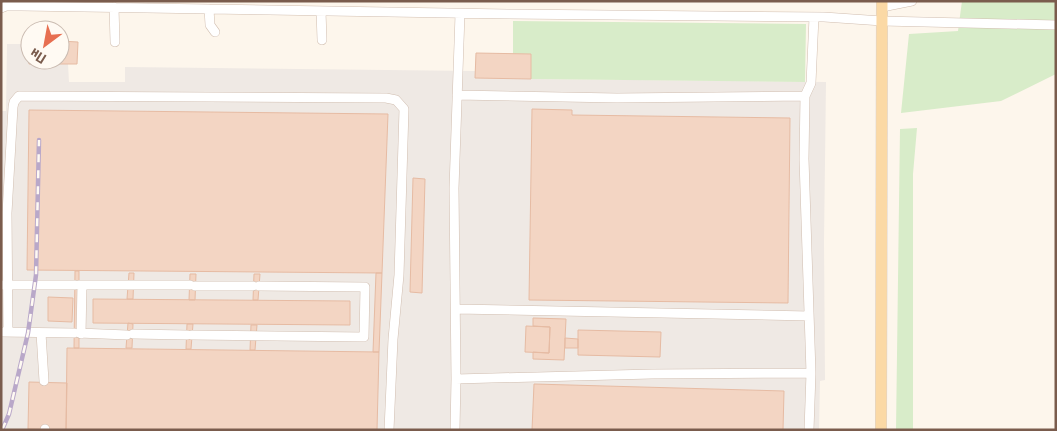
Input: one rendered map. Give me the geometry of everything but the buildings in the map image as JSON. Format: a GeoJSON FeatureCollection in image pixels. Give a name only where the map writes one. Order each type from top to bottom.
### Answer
{"type":"FeatureCollection","features":[{"type":"Feature","properties":{"kind":"main road"},"geometry":{"type":"LineString","coordinates":[[880,430],[882,4]]}},
{"type":"Feature","properties":{"kind":"lane"},"geometry":{"type":"LineString","coordinates":[[882,4],[912,1]]}},
{"type":"Feature","properties":{"kind":"lane"},"geometry":{"type":"LineString","coordinates":[[1,8],[6,6],[114,7],[460,14],[814,17],[882,21],[1056,25]]}},
{"type":"Feature","properties":{"kind":"lane"},"geometry":{"type":"LineString","coordinates":[[114,7],[115,42]]}},
{"type":"Feature","properties":{"kind":"lane"},"geometry":{"type":"LineString","coordinates":[[209,9],[210,25],[216,32]]}},
{"type":"Feature","properties":{"kind":"lane"},"geometry":{"type":"LineString","coordinates":[[321,11],[322,40]]}},
{"type":"Feature","properties":{"kind":"lane"},"geometry":{"type":"LineString","coordinates":[[455,430],[454,188],[460,14]]}},
{"type":"Feature","properties":{"kind":"lane"},"geometry":{"type":"LineString","coordinates":[[809,430],[811,373],[804,159],[805,96],[811,83],[814,17]]}},
{"type":"Feature","properties":{"kind":"lane"},"geometry":{"type":"LineString","coordinates":[[4,285],[366,287],[364,337],[5,332],[4,285],[13,107],[14,102],[22,95],[386,98],[396,100],[404,109],[404,138],[399,274],[392,339],[389,430]]}},
{"type":"Feature","properties":{"kind":"lane"},"geometry":{"type":"LineString","coordinates":[[457,95],[617,98],[805,96]]}},
{"type":"Feature","properties":{"kind":"lane"},"geometry":{"type":"LineString","coordinates":[[78,333],[79,285]]}},
{"type":"Feature","properties":{"kind":"lane"},"geometry":{"type":"LineString","coordinates":[[456,309],[809,316]]}},
{"type":"Feature","properties":{"kind":"lane"},"geometry":{"type":"LineString","coordinates":[[41,333],[44,382]]}},
{"type":"Feature","properties":{"kind":"lane"},"geometry":{"type":"LineString","coordinates":[[456,379],[652,374],[811,373]]}},
{"type":"Feature","properties":{"kind":"shaded area"},"geometry":{"type":"Polygon","coordinates":[[[7,44],[20,44],[20,70],[68,70],[69,82],[125,82],[125,67],[475,71],[476,53],[531,54],[531,79],[826,82],[825,380],[820,381],[819,430],[1,430],[1,111],[6,111],[7,44]]]}},
{"type":"Feature","properties":{"kind":"green space"},"geometry":{"type":"Polygon","coordinates":[[[962,1],[1056,1],[1056,74],[1001,101],[901,113],[909,34],[958,31],[962,1]]]}},
{"type":"Feature","properties":{"kind":"green space"},"geometry":{"type":"Polygon","coordinates":[[[513,21],[806,24],[805,82],[531,79],[531,55],[513,54],[513,21]]]}},
{"type":"Feature","properties":{"kind":"green space"},"geometry":{"type":"Polygon","coordinates":[[[917,128],[913,174],[913,430],[896,430],[900,129],[917,128]]]}},
{"type":"Feature","properties":{"kind":"railway"},"geometry":{"type":"LineString","coordinates":[[2,430],[9,414],[28,333],[36,275],[39,140]]}}]}
